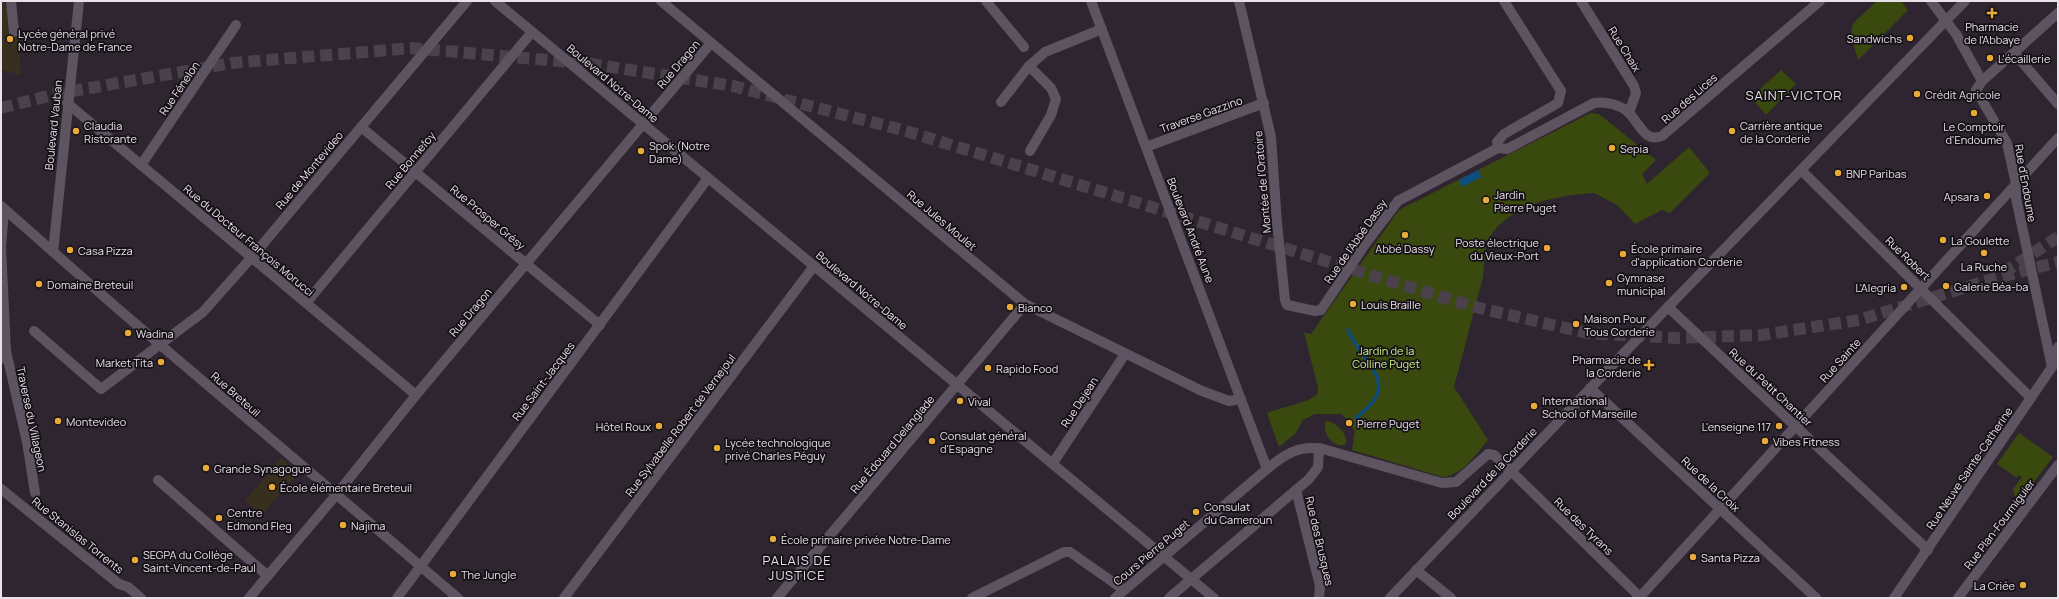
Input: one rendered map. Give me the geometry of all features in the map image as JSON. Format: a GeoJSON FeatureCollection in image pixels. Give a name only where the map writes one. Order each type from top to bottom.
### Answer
{"type":"FeatureCollection","features":[{"type":"Feature","properties":{"kind":"street"},"geometry":{"type":"LineString","coordinates":[[10,1],[14,32]]}},
{"type":"Feature","properties":{"kind":"street","name":"Boulevard Vauban"},"geometry":{"type":"LineString","coordinates":[[53,252],[67,103],[79,1]]}},
{"type":"Feature","properties":{"kind":"street","name":"Rue de Montevideo"},"geometry":{"type":"LineString","coordinates":[[34,331],[101,389],[203,312],[252,257],[467,1]]}},
{"type":"Feature","properties":{"kind":"street","name":"Boulevard Notre-Dame"},"geometry":{"type":"LineString","coordinates":[[495,1],[1214,598]]}},
{"type":"Feature","properties":{"kind":"street","name":"Rue Jules Moulet"},"geometry":{"type":"LineString","coordinates":[[661,1],[1025,304],[1218,398],[1229,401],[1241,399]]}},
{"type":"Feature","properties":{"kind":"street"},"geometry":{"type":"LineString","coordinates":[[986,1],[1024,47]]}},
{"type":"Feature","properties":{"kind":"street","name":"Boulevard André Aune"},"geometry":{"type":"LineString","coordinates":[[1091,1],[1267,469]]}},
{"type":"Feature","properties":{"kind":"street","name":"Montée de l'Oratoire"},"geometry":{"type":"LineString","coordinates":[[1239,1],[1271,137],[1277,224],[1285,300],[1287,305],[1315,311],[1321,310]]}},
{"type":"Feature","properties":{"kind":"street"},"geometry":{"type":"LineString","coordinates":[[1498,148],[1497,142],[1504,134],[1558,103],[1561,91],[1504,1]]}},
{"type":"Feature","properties":{"kind":"street","name":"Rue Chaix"},"geometry":{"type":"LineString","coordinates":[[1580,1],[1634,86],[1636,93],[1635,99],[1629,113]]}},
{"type":"Feature","properties":{"kind":"street","name":"Rue des Lices"},"geometry":{"type":"LineString","coordinates":[[1498,148],[1507,149],[1594,103],[1603,102],[1629,113],[1646,135],[1651,138],[1657,138],[1668,133],[1820,1]]}},
{"type":"Feature","properties":{"kind":"street"},"geometry":{"type":"LineString","coordinates":[[1931,1],[1956,34],[1982,81],[2015,54],[2058,13]]}},
{"type":"Feature","properties":{"kind":"street","name":"Boulevard de la Corderie"},"geometry":{"type":"LineString","coordinates":[[1390,598],[1590,388],[1965,1]]}},
{"type":"Feature","properties":{"kind":"street","name":"Rue Fénelon"},"geometry":{"type":"LineString","coordinates":[[141,165],[236,25]]}},
{"type":"Feature","properties":{"kind":"street"},"geometry":{"type":"LineString","coordinates":[[1001,102],[1029,66],[1045,52],[1102,29]]}},
{"type":"Feature","properties":{"kind":"street","name":"Rue Bonnefoy"},"geometry":{"type":"LineString","coordinates":[[306,303],[532,32]]}},
{"type":"Feature","properties":{"kind":"street","name":"Rue Dragon"},"geometry":{"type":"LineString","coordinates":[[249,598],[336,495],[416,395],[711,43]]}},
{"type":"Feature","properties":{"kind":"street"},"geometry":{"type":"LineString","coordinates":[[2015,54],[2058,104]]}},
{"type":"Feature","properties":{"kind":"street"},"geometry":{"type":"LineString","coordinates":[[1029,66],[1051,88],[1056,99],[1051,115],[1030,151]]}},
{"type":"Feature","properties":{"kind":"street","name":"Rue d'Endoume"},"geometry":{"type":"LineString","coordinates":[[1982,81],[1976,90],[2007,143],[2016,184],[2016,198],[2052,367]]}},
{"type":"Feature","properties":{"kind":"street","name":"Rue du Docteur François Morucci"},"geometry":{"type":"LineString","coordinates":[[67,103],[416,395]]}},
{"type":"Feature","properties":{"kind":"street","name":"Traverse Gazzino"},"geometry":{"type":"LineString","coordinates":[[1146,147],[1264,103]]}},
{"type":"Feature","properties":{"kind":"street","name":"Rue Prosper Grésy"},"geometry":{"type":"LineString","coordinates":[[361,127],[600,325]]}},
{"type":"Feature","properties":{"kind":"street","name":"Rue Sainte"},"geometry":{"type":"LineString","coordinates":[[1640,598],[2058,138]]}},
{"type":"Feature","properties":{"kind":"street","name":"Rue de l'Abbé Dassy"},"geometry":{"type":"LineString","coordinates":[[1321,310],[1366,243],[1398,201],[1498,148]]}},
{"type":"Feature","properties":{"kind":"street","name":"Rue Robert"},"geometry":{"type":"LineString","coordinates":[[1802,170],[2031,398]]}},
{"type":"Feature","properties":{"kind":"street","name":"Rue Saint-Jacques"},"geometry":{"type":"LineString","coordinates":[[397,598],[708,178]]}},
{"type":"Feature","properties":{"kind":"street","name":"Rue Breteuil"},"geometry":{"type":"LineString","coordinates":[[3,207],[53,252],[458,598]]}},
{"type":"Feature","properties":{"kind":"street","name":"Traverse du Villageon"},"geometry":{"type":"LineString","coordinates":[[3,207],[1,247],[3,355],[27,442],[35,493]]}},
{"type":"Feature","properties":{"kind":"street","name":"Rue Sylvabelle Robert de Vernejoul"},"geometry":{"type":"LineString","coordinates":[[564,598],[814,266]]}},
{"type":"Feature","properties":{"kind":"street","name":"Rue Édouard Delanglade"},"geometry":{"type":"LineString","coordinates":[[777,598],[1025,304]]}},
{"type":"Feature","properties":{"kind":"street","name":"Rue du Petit Chantier"},"geometry":{"type":"LineString","coordinates":[[1668,308],[1928,550]]}},
{"type":"Feature","properties":{"kind":"street","name":"Rue Neuve Sainte-Catherine"},"geometry":{"type":"LineString","coordinates":[[1894,598],[2052,367],[2058,347]]}},
{"type":"Feature","properties":{"kind":"street","name":"Rue Dejean"},"geometry":{"type":"LineString","coordinates":[[1053,463],[1125,354]]}},
{"type":"Feature","properties":{"kind":"street","name":"Rue de la Croix"},"geometry":{"type":"LineString","coordinates":[[1590,388],[1816,598]]}},
{"type":"Feature","properties":{"kind":"street","name":"Cours Pierre Puget"},"geometry":{"type":"LineString","coordinates":[[1115,598],[1267,469],[1292,451],[1307,448],[1319,448],[1350,458]]}},
{"type":"Feature","properties":{"kind":"street"},"geometry":{"type":"LineString","coordinates":[[1169,598],[1314,473],[1318,467],[1319,448]]}},
{"type":"Feature","properties":{"kind":"street","name":"Rue des Tyrans"},"geometry":{"type":"LineString","coordinates":[[1350,458],[1442,483],[1456,482],[1488,454],[1494,455],[1640,598]]}},
{"type":"Feature","properties":{"kind":"street","name":"Rue Plan-Fourmiguier"},"geometry":{"type":"LineString","coordinates":[[1958,598],[2058,464]]}},
{"type":"Feature","properties":{"kind":"street"},"geometry":{"type":"LineString","coordinates":[[158,480],[268,576]]}},
{"type":"Feature","properties":{"kind":"street","name":"Rue Stanislas Torrents"},"geometry":{"type":"LineString","coordinates":[[1,489],[119,584],[128,587],[141,598]]}},
{"type":"Feature","properties":{"kind":"street","name":"Rue des Brusques"},"geometry":{"type":"LineString","coordinates":[[1296,490],[1320,586],[1319,598]]}},
{"type":"Feature","properties":{"kind":"street"},"geometry":{"type":"LineString","coordinates":[[972,598],[1064,552],[1070,552],[1124,590]]}},
{"type":"Feature","properties":{"kind":"street"},"geometry":{"type":"LineString","coordinates":[[1416,570],[1451,598]]}},
{"type":"Feature","properties":{"kind":"shaded area","name":"Lycée général privé Notre-Dame de France"},"geometry":{"type":"Polygon","coordinates":[[[1,1],[4,1],[6,8],[16,5],[21,75],[1,70],[1,1]]]}},
{"type":"Feature","properties":{"kind":"shaded area","name":"École élémentaire Breteuil"},"geometry":{"type":"Polygon","coordinates":[[[281,458],[298,473],[262,515],[245,501],[281,458]]]}},
{"type":"Feature","properties":{"kind":"green space"},"geometry":{"type":"Polygon","coordinates":[[[1877,1],[1901,1],[1908,10],[1858,60],[1852,38],[1852,26],[1860,16],[1877,1]]]}},
{"type":"Feature","properties":{"kind":"green space"},"geometry":{"type":"Polygon","coordinates":[[[1781,70],[1796,84],[1766,115],[1751,97],[1781,70]]]}},
{"type":"Feature","properties":{"kind":"green space","name":"Jardin de la Colline Puget"},"geometry":{"type":"Polygon","coordinates":[[[1591,113],[1599,114],[1656,160],[1642,174],[1647,184],[1689,147],[1710,173],[1670,213],[1662,210],[1635,224],[1617,205],[1594,193],[1571,195],[1542,201],[1518,211],[1497,227],[1486,242],[1483,277],[1454,387],[1488,440],[1474,457],[1457,472],[1443,477],[1352,450],[1355,431],[1347,419],[1341,414],[1315,414],[1303,420],[1295,434],[1279,447],[1267,413],[1306,401],[1318,394],[1318,388],[1304,332],[1311,334],[1399,210],[1591,113]]]}},
{"type":"Feature","properties":{"kind":"green space"},"geometry":{"type":"Polygon","coordinates":[[[1326,421],[1334,424],[1340,429],[1345,436],[1346,444],[1337,444],[1330,439],[1325,430],[1326,421]]]}},
{"type":"Feature","properties":{"kind":"green space"},"geometry":{"type":"Polygon","coordinates":[[[2019,433],[2053,457],[2017,504],[2013,489],[2022,477],[2018,475],[2017,478],[1997,464],[2019,433]]]}},
{"type":"Feature","properties":{"kind":"water"},"geometry":{"type":"Polygon","coordinates":[[[1478,170],[1481,177],[1462,187],[1459,180],[1478,170]]]}},
{"type":"Feature","properties":{"kind":"waterway"},"geometry":{"type":"LineString","coordinates":[[1348,330],[1352,339],[1372,366],[1377,376],[1379,385],[1377,395],[1367,409],[1356,418]]}},
{"type":"Feature","properties":{"kind":"tunnel"},"geometry":{"type":"LineString","coordinates":[[1,108],[56,94],[232,63],[412,48],[592,64],[733,86],[906,131],[1471,306],[1587,333],[1679,338],[1762,335],[1859,320],[1993,279],[2058,262]]}},
{"type":"Feature","properties":{"kind":"tunnel"},"geometry":{"type":"LineString","coordinates":[[2003,273],[2058,237]]}},
{"type":"Feature","properties":{"kind":"place","name":"Pharmacie de l'Abbaye"},"geometry":{"type":"Point","coordinates":[1992,13]}},
{"type":"Feature","properties":{"kind":"place","name":"Sandwichs"},"geometry":{"type":"Point","coordinates":[1910,38]}},
{"type":"Feature","properties":{"kind":"place","name":"Lycée général privé Notre-Dame de France"},"geometry":{"type":"Point","coordinates":[10,39]}},
{"type":"Feature","properties":{"kind":"place","name":"L'écaillerie"},"geometry":{"type":"Point","coordinates":[1990,58]}},
{"type":"Feature","properties":{"kind":"place","name":"Crédit Agricole"},"geometry":{"type":"Point","coordinates":[1917,94]}},
{"type":"Feature","properties":{"kind":"place","name":"Le Comptoir d'Endoume"},"geometry":{"type":"Point","coordinates":[1974,113]}},
{"type":"Feature","properties":{"kind":"place","name":"Claudia Ristorante"},"geometry":{"type":"Point","coordinates":[76,131]}},
{"type":"Feature","properties":{"kind":"place","name":"Carrière antique de la Corderie"},"geometry":{"type":"Point","coordinates":[1732,131]}},
{"type":"Feature","properties":{"kind":"place","name":"Sepia"},"geometry":{"type":"Point","coordinates":[1612,148]}},
{"type":"Feature","properties":{"kind":"place","name":"Spok (Notre Dame)"},"geometry":{"type":"Point","coordinates":[641,151]}},
{"type":"Feature","properties":{"kind":"place","name":"BNP Paribas"},"geometry":{"type":"Point","coordinates":[1838,173]}},
{"type":"Feature","properties":{"kind":"place","name":"Apsara"},"geometry":{"type":"Point","coordinates":[1987,196]}},
{"type":"Feature","properties":{"kind":"place","name":"Jardin Pierre Puget"},"geometry":{"type":"Point","coordinates":[1486,200]}},
{"type":"Feature","properties":{"kind":"place","name":"Abbé Dassy"},"geometry":{"type":"Point","coordinates":[1405,235]}},
{"type":"Feature","properties":{"kind":"place","name":"La Goulette"},"geometry":{"type":"Point","coordinates":[1943,240]}},
{"type":"Feature","properties":{"kind":"place","name":"Poste électrique du Vieux-Port"},"geometry":{"type":"Point","coordinates":[1547,248]}},
{"type":"Feature","properties":{"kind":"place","name":"Casa Pizza"},"geometry":{"type":"Point","coordinates":[70,250]}},
{"type":"Feature","properties":{"kind":"place","name":"La Ruche"},"geometry":{"type":"Point","coordinates":[1984,253]}},
{"type":"Feature","properties":{"kind":"place","name":"École primaire d'application Corderie"},"geometry":{"type":"Point","coordinates":[1623,254]}},
{"type":"Feature","properties":{"kind":"place","name":"Gymnase municipal"},"geometry":{"type":"Point","coordinates":[1609,283]}},
{"type":"Feature","properties":{"kind":"place","name":"Domaine Breteuil"},"geometry":{"type":"Point","coordinates":[39,284]}},
{"type":"Feature","properties":{"kind":"place","name":"Galerie Béa-ba"},"geometry":{"type":"Point","coordinates":[1946,286]}},
{"type":"Feature","properties":{"kind":"place","name":"L'Alegria"},"geometry":{"type":"Point","coordinates":[1904,287]}},
{"type":"Feature","properties":{"kind":"place","name":"Louis Braille"},"geometry":{"type":"Point","coordinates":[1353,304]}},
{"type":"Feature","properties":{"kind":"place","name":"Bianco"},"geometry":{"type":"Point","coordinates":[1010,307]}},
{"type":"Feature","properties":{"kind":"place","name":"Maison Pour Tous Corderie"},"geometry":{"type":"Point","coordinates":[1576,324]}},
{"type":"Feature","properties":{"kind":"place","name":"Wadina"},"geometry":{"type":"Point","coordinates":[128,333]}},
{"type":"Feature","properties":{"kind":"place","name":"Market Tita"},"geometry":{"type":"Point","coordinates":[161,362]}},
{"type":"Feature","properties":{"kind":"place","name":"Pharmacie de la Corderie"},"geometry":{"type":"Point","coordinates":[1649,365]}},
{"type":"Feature","properties":{"kind":"place","name":"Rapido Food"},"geometry":{"type":"Point","coordinates":[988,368]}},
{"type":"Feature","properties":{"kind":"place","name":"Vival"},"geometry":{"type":"Point","coordinates":[960,401]}},
{"type":"Feature","properties":{"kind":"place","name":"International School of Marseille"},"geometry":{"type":"Point","coordinates":[1534,406]}},
{"type":"Feature","properties":{"kind":"place","name":"Montevideo"},"geometry":{"type":"Point","coordinates":[58,421]}},
{"type":"Feature","properties":{"kind":"place","name":"Pierre Puget"},"geometry":{"type":"Point","coordinates":[1349,423]}},
{"type":"Feature","properties":{"kind":"place","name":"Hôtel Roux"},"geometry":{"type":"Point","coordinates":[659,426]}},
{"type":"Feature","properties":{"kind":"place","name":"L'enseigne 117"},"geometry":{"type":"Point","coordinates":[1779,426]}},
{"type":"Feature","properties":{"kind":"place","name":"Consulat général d'Espagne"},"geometry":{"type":"Point","coordinates":[932,441]}},
{"type":"Feature","properties":{"kind":"place","name":"Vibes Fitness"},"geometry":{"type":"Point","coordinates":[1765,441]}},
{"type":"Feature","properties":{"kind":"place","name":"Lycée technologique privé Charles Péguy"},"geometry":{"type":"Point","coordinates":[717,448]}},
{"type":"Feature","properties":{"kind":"place","name":"Grande Synagogue"},"geometry":{"type":"Point","coordinates":[206,468]}},
{"type":"Feature","properties":{"kind":"place","name":"École élémentaire Breteuil"},"geometry":{"type":"Point","coordinates":[272,487]}},
{"type":"Feature","properties":{"kind":"place","name":"Consulat du Cameroun"},"geometry":{"type":"Point","coordinates":[1196,512]}},
{"type":"Feature","properties":{"kind":"place","name":"Centre Edmond Fleg"},"geometry":{"type":"Point","coordinates":[219,518]}},
{"type":"Feature","properties":{"kind":"place","name":"Najima"},"geometry":{"type":"Point","coordinates":[343,525]}},
{"type":"Feature","properties":{"kind":"place","name":"École primaire privée Notre-Dame"},"geometry":{"type":"Point","coordinates":[773,539]}},
{"type":"Feature","properties":{"kind":"place","name":"Santa Pizza"},"geometry":{"type":"Point","coordinates":[1693,557]}},
{"type":"Feature","properties":{"kind":"place","name":"SEGPA du Collège Saint-Vincent-de-Paul"},"geometry":{"type":"Point","coordinates":[135,560]}},
{"type":"Feature","properties":{"kind":"place","name":"The Jungle"},"geometry":{"type":"Point","coordinates":[453,574]}},
{"type":"Feature","properties":{"kind":"place","name":"La Criée"},"geometry":{"type":"Point","coordinates":[2023,585]}},
{"type":"Feature","properties":{"kind":"district","name":"SAINT-VICTOR"},"geometry":{"type":"Point","coordinates":[1794,95]}},
{"type":"Feature","properties":{"kind":"district","name":"PALAIS DE JUSTICE"},"geometry":{"type":"Point","coordinates":[797,568]}}]}
